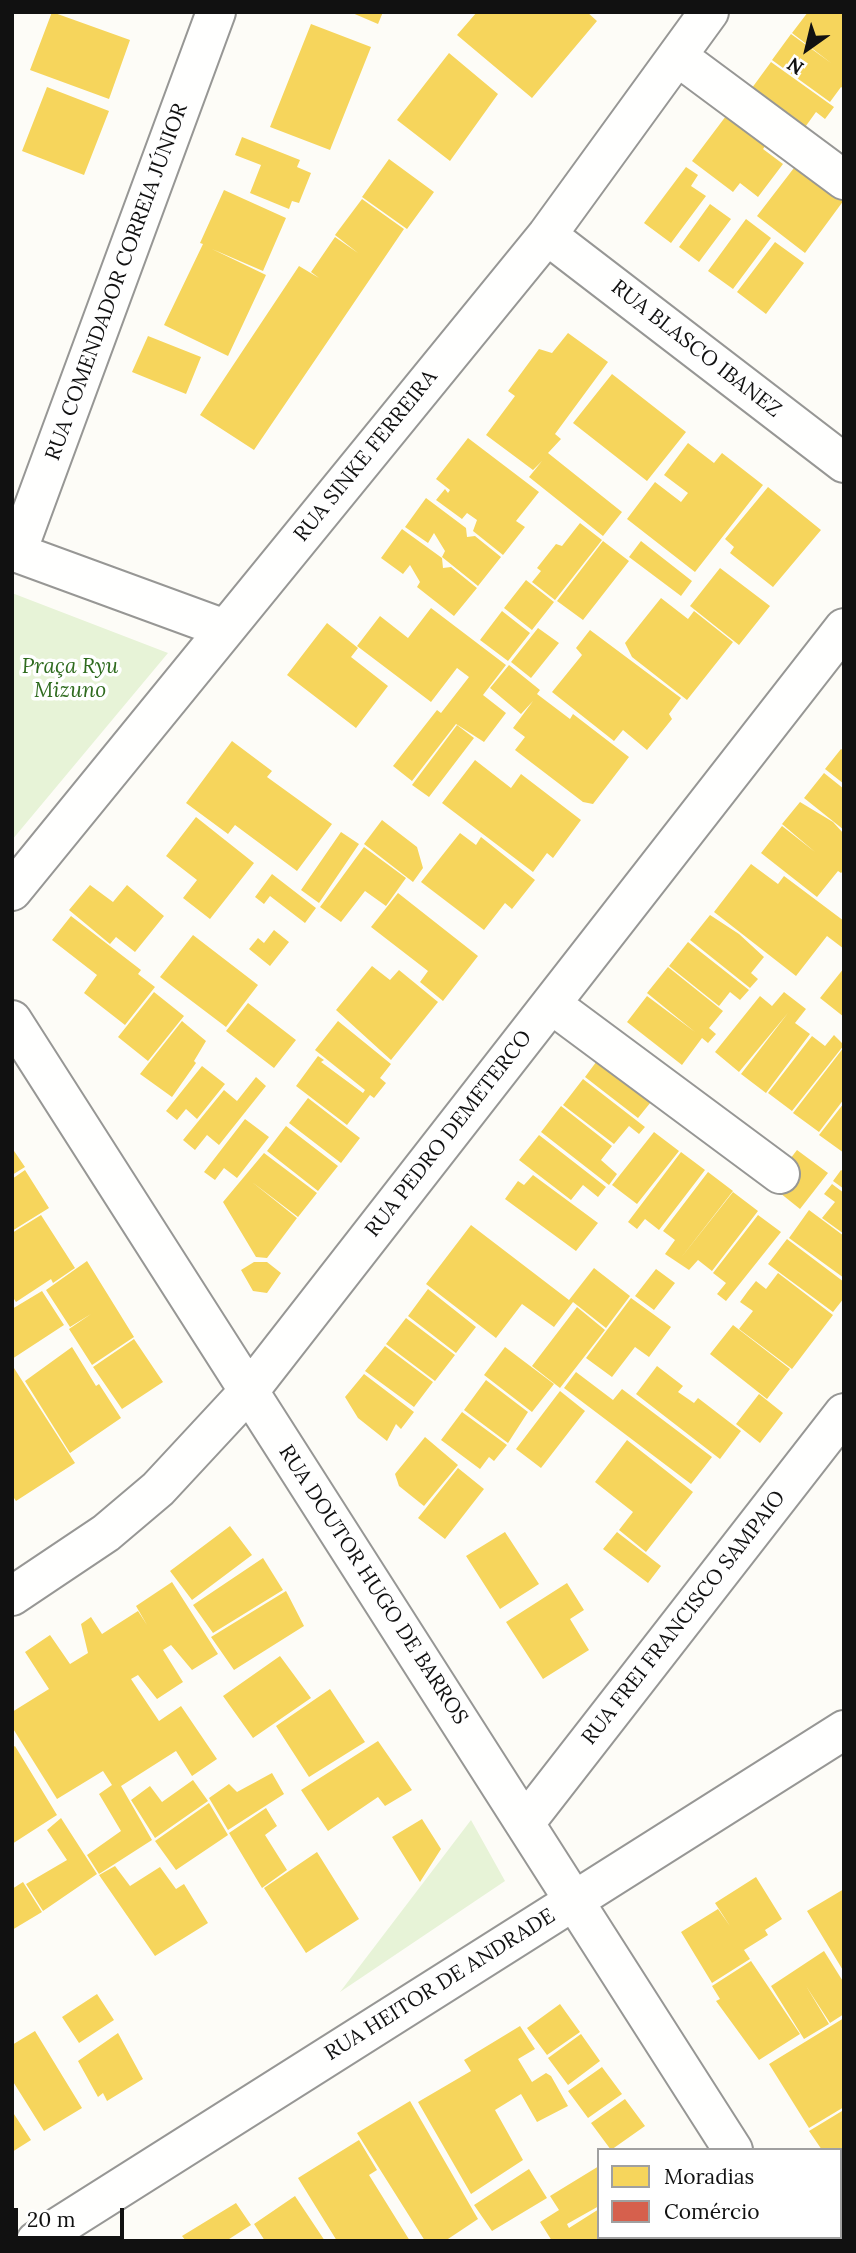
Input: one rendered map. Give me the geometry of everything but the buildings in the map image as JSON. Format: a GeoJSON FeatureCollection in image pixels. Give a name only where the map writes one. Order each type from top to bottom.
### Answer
{"type":"FeatureCollection","features":[{"type":"Feature","properties":{"kind":"street","name":"RUA COMENDADOR CORREIA JÚNIOR"},"geometry":{"type":"LineString","coordinates":[[15,551],[216,12]]}},
{"type":"Feature","properties":{"kind":"street","name":"RUA SINKE FERREIRA"},"geometry":{"type":"LineString","coordinates":[[12,891],[547,235],[709,12]]}},
{"type":"Feature","properties":{"kind":"street"},"geometry":{"type":"LineString","coordinates":[[677,56],[844,180]]}},
{"type":"Feature","properties":{"kind":"street","name":"RUA BLASCO IBANEZ"},"geometry":{"type":"LineString","coordinates":[[547,235],[844,463]]}},
{"type":"Feature","properties":{"kind":"street"},"geometry":{"type":"LineString","coordinates":[[15,551],[225,629]]}},
{"type":"Feature","properties":{"kind":"street","name":"RUA PEDRO DEMETERCO"},"geometry":{"type":"LineString","coordinates":[[12,1596],[106,1533],[158,1489],[249,1391],[844,628]]}},
{"type":"Feature","properties":{"kind":"street"},"geometry":{"type":"LineString","coordinates":[[551,1004],[780,1174]]}},
{"type":"Feature","properties":{"kind":"street","name":"RUA DOUTOR HUGO DE BARROS"},"geometry":{"type":"LineString","coordinates":[[12,1020],[732,2148]]}},
{"type":"Feature","properties":{"kind":"street","name":"RUA FREI FRANCISCO SAMPAIO"},"geometry":{"type":"LineString","coordinates":[[525,1822],[844,1413]]}},
{"type":"Feature","properties":{"kind":"street","name":"RUA HEITOR DE ANDRADE"},"geometry":{"type":"LineString","coordinates":[[36,2241],[844,1730]]}},
{"type":"Feature","properties":{"kind":"green space","name":"Praça Ryu Mizuno"},"geometry":{"type":"Polygon","coordinates":[[[12,593],[168,653],[12,840],[12,593]]]}},
{"type":"Feature","properties":{"kind":"green space"},"geometry":{"type":"Polygon","coordinates":[[[471,1820],[505,1881],[340,1992],[471,1820]]]}}]}
